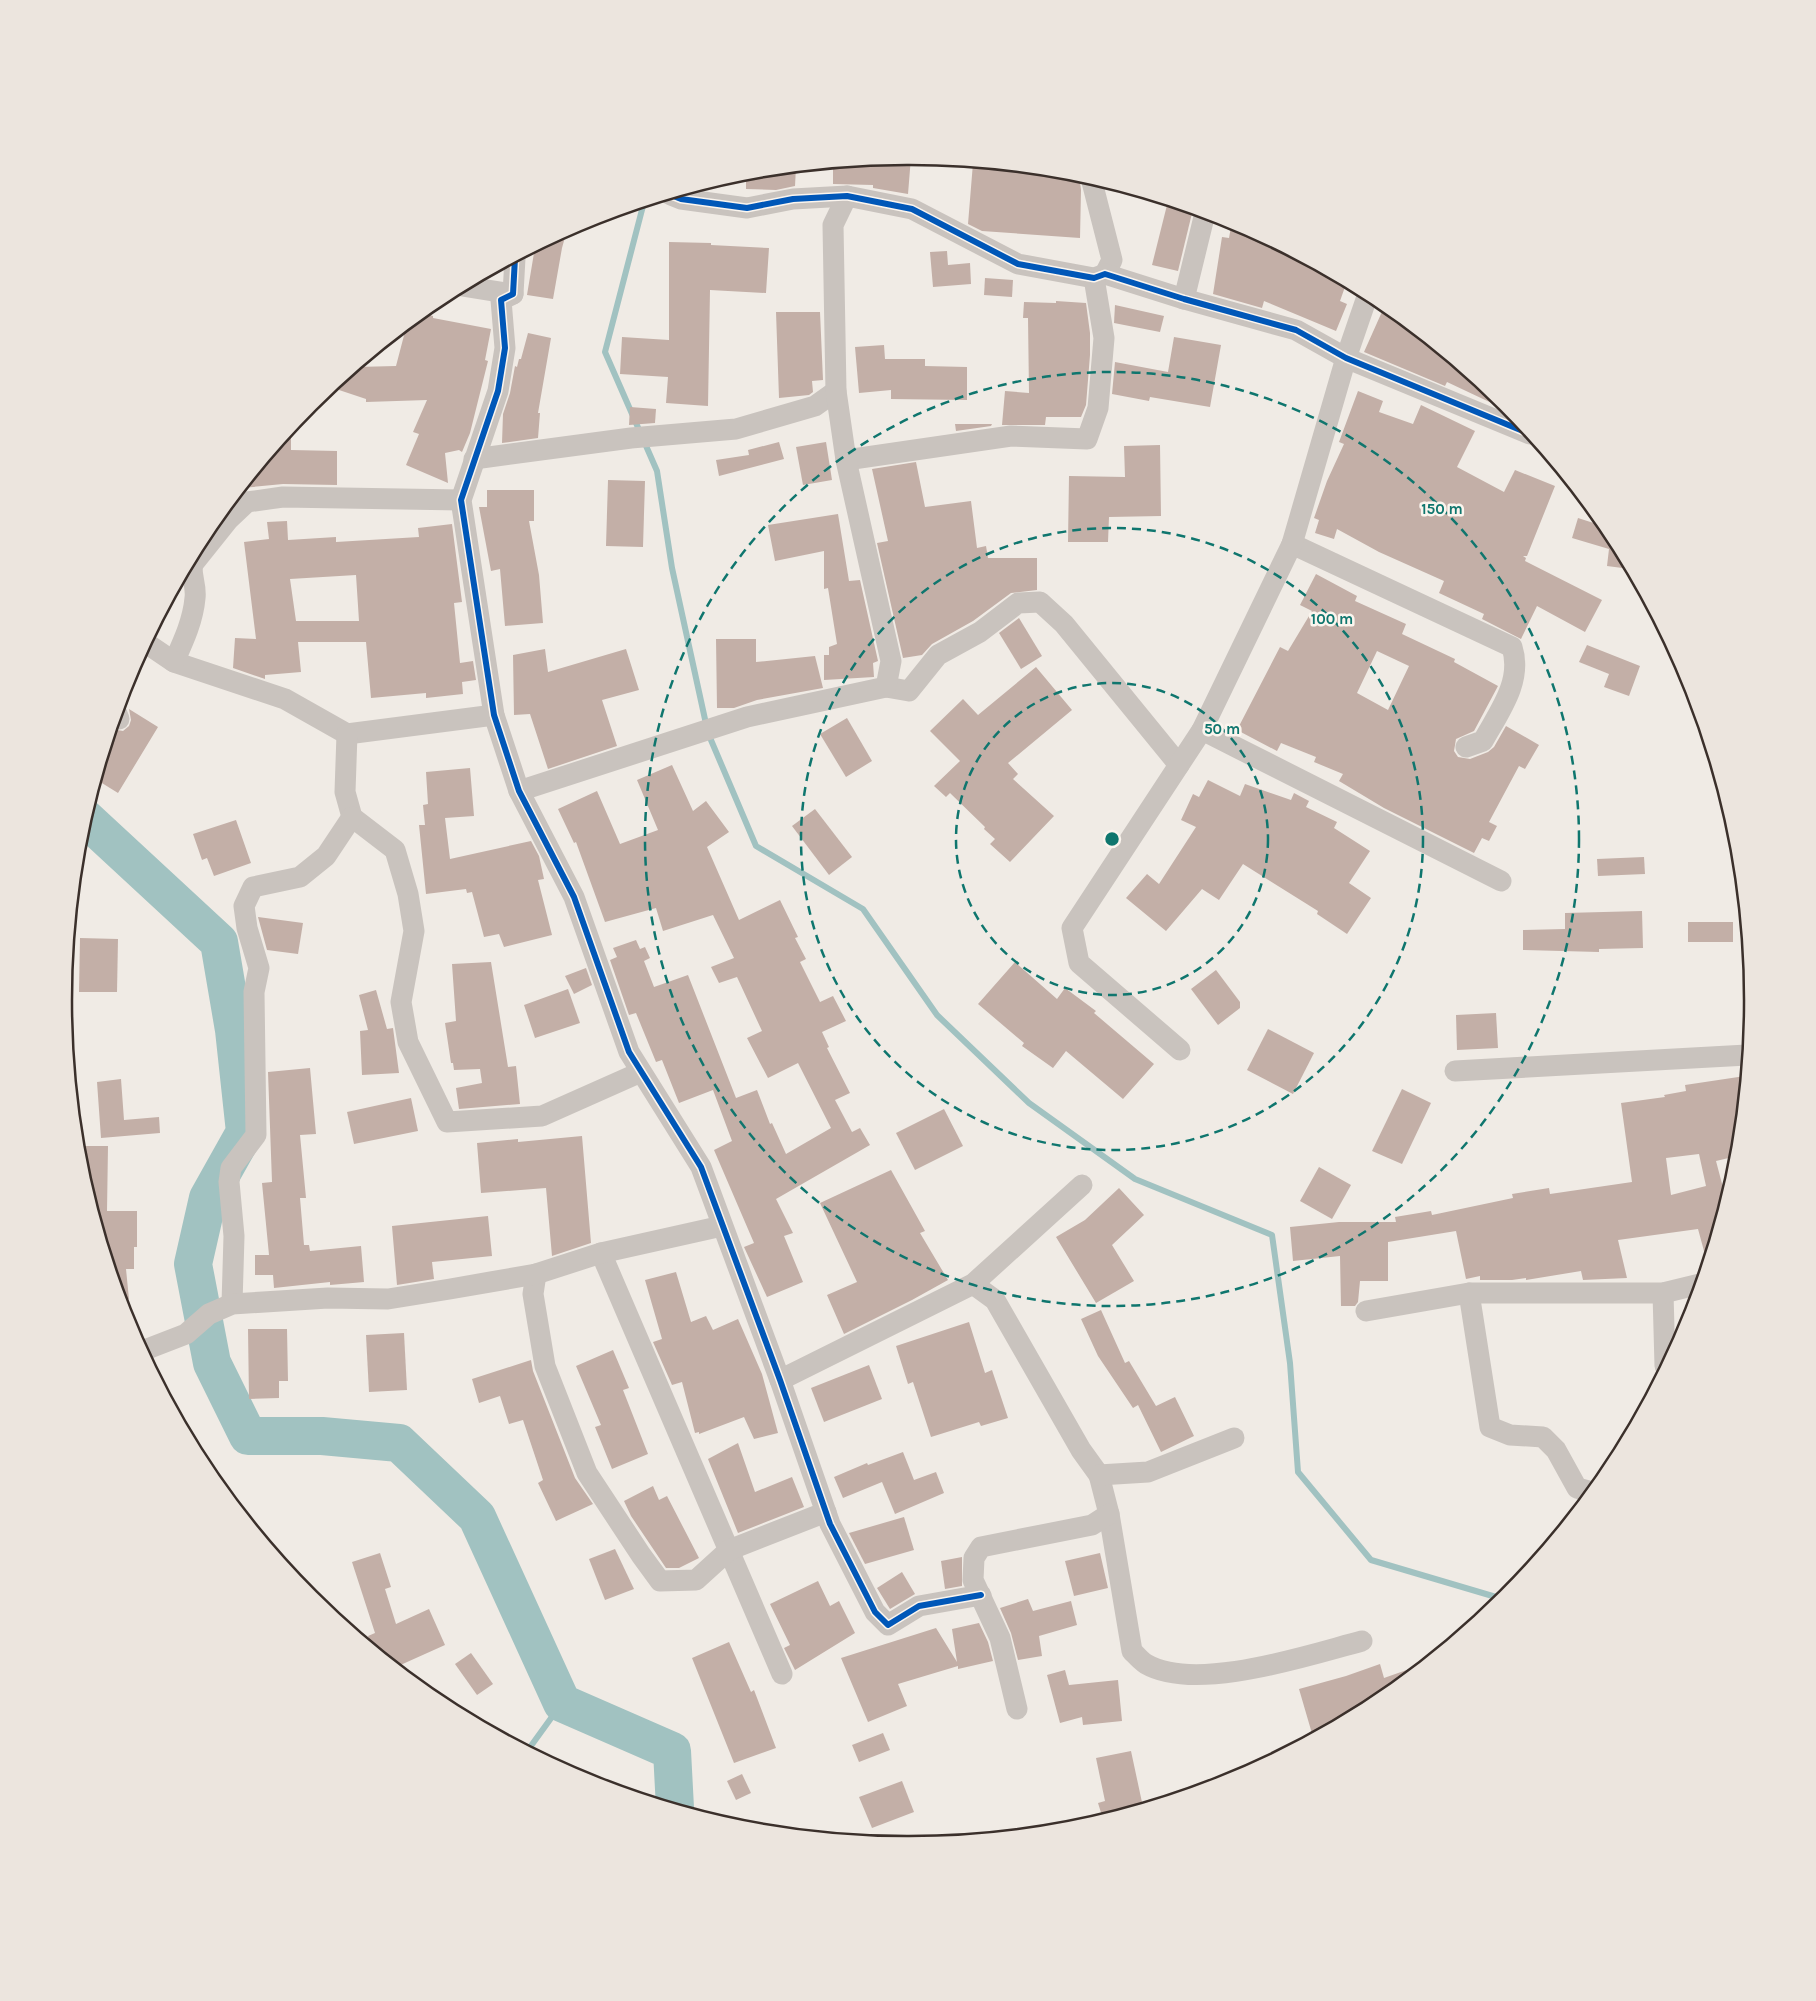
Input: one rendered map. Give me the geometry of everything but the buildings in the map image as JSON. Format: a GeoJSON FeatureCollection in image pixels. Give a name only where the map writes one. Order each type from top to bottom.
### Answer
{"type":"FeatureCollection","features":[{"type":"Feature","properties":{"kind":"street"},"geometry":{"type":"LineString","coordinates":[[846,460],[1011,436],[1087,439],[1098,408],[1104,338],[1100,276],[1112,260],[1093,186]]}},
{"type":"Feature","properties":{"kind":"street"},"geometry":{"type":"LineString","coordinates":[[847,196],[833,225],[836,391],[846,460],[890,661],[886,687]]}},
{"type":"Feature","properties":{"kind":"street"},"geometry":{"type":"LineString","coordinates":[[678,197],[747,208],[793,199],[847,196],[912,209],[1018,264],[1100,276],[1296,330],[1346,358],[1516,428]]}},
{"type":"Feature","properties":{"kind":"street"},"geometry":{"type":"LineString","coordinates":[[1184,300],[1203,219]]}},
{"type":"Feature","properties":{"kind":"street"},"geometry":{"type":"LineString","coordinates":[[513,294],[515,264]]}},
{"type":"Feature","properties":{"kind":"street"},"geometry":{"type":"LineString","coordinates":[[473,288],[513,294]]}},
{"type":"Feature","properties":{"kind":"street"},"geometry":{"type":"LineString","coordinates":[[513,294],[502,300],[505,348],[498,391],[461,500],[494,715],[519,791],[574,897],[628,1052],[701,1167],[780,1380],[826,1512],[875,1612],[888,1625],[919,1606],[980,1595]]}},
{"type":"Feature","properties":{"kind":"street"},"geometry":{"type":"LineString","coordinates":[[1180,1050],[1079,963],[1072,928],[1202,730],[1292,544],[1346,358],[1365,302]]}},
{"type":"Feature","properties":{"kind":"street"},"geometry":{"type":"LineString","coordinates":[[474,460],[631,438],[736,429],[815,406],[836,391]]}},
{"type":"Feature","properties":{"kind":"street"},"geometry":{"type":"LineString","coordinates":[[209,543],[229,519],[247,502],[283,497],[461,500]]}},
{"type":"Feature","properties":{"kind":"street"},"geometry":{"type":"LineString","coordinates":[[1292,544],[1512,647],[1517,661],[1514,684],[1483,741],[1466,747]]}},
{"type":"Feature","properties":{"kind":"street"},"geometry":{"type":"LineString","coordinates":[[174,662],[188,630],[196,597],[191,571]]}},
{"type":"Feature","properties":{"kind":"street"},"geometry":{"type":"LineString","coordinates":[[519,791],[747,718],[886,687],[909,691],[938,655],[980,632],[1018,603],[1040,602],[1064,624],[1179,765]]}},
{"type":"Feature","properties":{"kind":"street"},"geometry":{"type":"LineString","coordinates":[[152,647],[174,662],[285,699],[347,734],[494,715]]}},
{"type":"Feature","properties":{"kind":"street"},"geometry":{"type":"LineString","coordinates":[[1202,730],[1501,881]]}},
{"type":"Feature","properties":{"kind":"street"},"geometry":{"type":"LineString","coordinates":[[347,734],[345,792],[352,817],[395,850],[408,894],[414,931],[401,1002],[408,1042],[447,1122],[542,1116],[640,1072]]}},
{"type":"Feature","properties":{"kind":"street"},"geometry":{"type":"LineString","coordinates":[[232,1304],[234,1236],[229,1182],[231,1168],[256,1135],[254,992],[259,968],[247,928],[244,906],[253,887],[300,877],[326,856],[352,817]]}},
{"type":"Feature","properties":{"kind":"street"},"geometry":{"type":"LineString","coordinates":[[1456,1072],[1742,1055]]}},
{"type":"Feature","properties":{"kind":"street"},"geometry":{"type":"LineString","coordinates":[[780,1380],[973,1284],[1082,1185]]}},
{"type":"Feature","properties":{"kind":"street"},"geometry":{"type":"LineString","coordinates":[[149,1348],[186,1334],[208,1314],[232,1304],[328,1298],[388,1298],[536,1274],[601,1253],[722,1226]]}},
{"type":"Feature","properties":{"kind":"street"},"geometry":{"type":"LineString","coordinates":[[601,1253],[782,1674]]}},
{"type":"Feature","properties":{"kind":"street"},"geometry":{"type":"LineString","coordinates":[[536,1274],[533,1294],[545,1366],[587,1473],[640,1555],[660,1581],[696,1580],[729,1550],[826,1512]]}},
{"type":"Feature","properties":{"kind":"street"},"geometry":{"type":"LineString","coordinates":[[973,1284],[995,1300],[1081,1450],[1099,1475],[1109,1514],[1132,1651],[1145,1664],[1165,1671],[1202,1676],[1272,1665],[1362,1641]]}},
{"type":"Feature","properties":{"kind":"street"},"geometry":{"type":"LineString","coordinates":[[1366,1311],[1468,1293],[1663,1293],[1693,1286]]}},
{"type":"Feature","properties":{"kind":"street"},"geometry":{"type":"LineString","coordinates":[[1468,1293],[1490,1426],[1510,1435],[1543,1437],[1556,1450],[1577,1488],[1585,1490]]}},
{"type":"Feature","properties":{"kind":"street"},"geometry":{"type":"LineString","coordinates":[[1663,1293],[1665,1353]]}},
{"type":"Feature","properties":{"kind":"street"},"geometry":{"type":"LineString","coordinates":[[1099,1475],[1148,1472],[1234,1438]]}},
{"type":"Feature","properties":{"kind":"street"},"geometry":{"type":"LineString","coordinates":[[1017,1709],[1000,1638],[973,1580],[974,1558],[980,1547],[1092,1524],[1109,1514]]}},
{"type":"Feature","properties":{"kind":"waterway"},"geometry":{"type":"LineString","coordinates":[[642,208],[605,352],[657,471],[672,568],[708,733],[756,846],[863,909],[937,1015],[1029,1103],[1135,1179],[1272,1235],[1290,1363],[1298,1472],[1371,1560],[1493,1596]]}},
{"type":"Feature","properties":{"kind":"waterway"},"geometry":{"type":"LineString","coordinates":[[92,824],[219,942],[234,1030],[245,1132],[208,1198],[193,1264],[212,1363],[248,1436],[322,1436],[399,1443],[477,1517],[562,1703],[672,1751],[675,1803]]}},
{"type":"Feature","properties":{"kind":"waterway"},"geometry":{"type":"LineString","coordinates":[[531,1746],[562,1703]]}},
{"type":"Feature","properties":{"kind":"cycle path"},"geometry":{"type":"LineString","coordinates":[[677,197],[747,208],[793,199],[847,196],[912,209],[1018,264],[1094,278],[1105,274],[1184,299],[1296,330],[1346,358],[1516,428]]}},
{"type":"Feature","properties":{"kind":"cycle path"},"geometry":{"type":"LineString","coordinates":[[515,264],[513,294],[501,300],[505,348],[498,391],[461,500],[494,715],[519,791],[574,897],[629,1052],[701,1167],[780,1380],[830,1524],[875,1612],[888,1625],[919,1606],[981,1595]]}}]}
